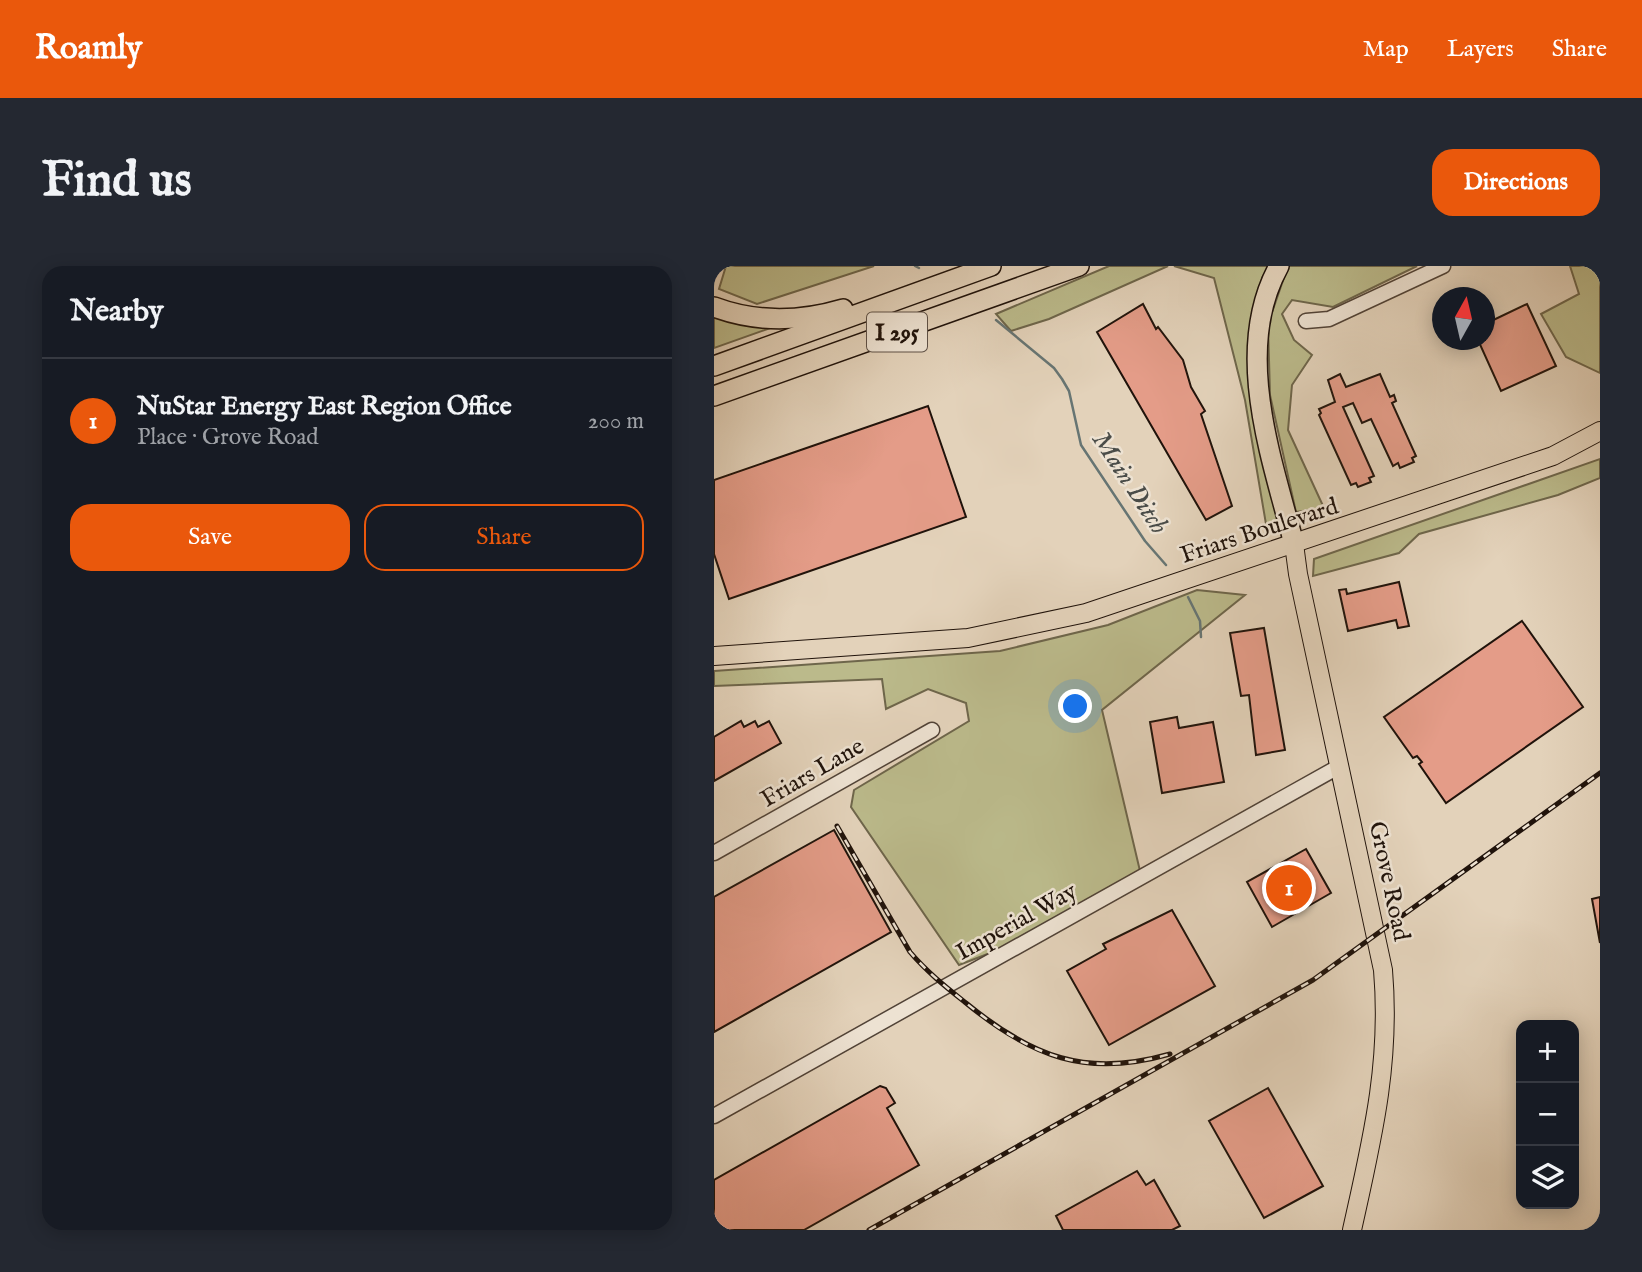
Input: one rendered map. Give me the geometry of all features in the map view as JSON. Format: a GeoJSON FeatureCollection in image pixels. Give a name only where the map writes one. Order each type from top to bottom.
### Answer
{"type":"FeatureCollection","features":[{"type":"Feature","properties":{"kind":"highway"},"geometry":{"type":"LineString","coordinates":[[714,307],[753,318],[799,319],[862,304],[966,266]]}},
{"type":"Feature","properties":{"kind":"highway","name":"I 295"},"geometry":{"type":"LineString","coordinates":[[714,366],[991,266]]}},
{"type":"Feature","properties":{"kind":"highway","name":"I 295"},"geometry":{"type":"LineString","coordinates":[[714,396],[1079,266]]}},
{"type":"Feature","properties":{"kind":"highway"},"geometry":{"type":"LineString","coordinates":[[1279,266],[1262,315],[1258,356],[1259,394],[1294,544]]}},
{"type":"Feature","properties":{"kind":"highway"},"geometry":{"type":"LineString","coordinates":[[714,408],[929,332],[958,311]]}},
{"type":"Feature","properties":{"kind":"main road","name":"Friars Boulevard"},"geometry":{"type":"LineString","coordinates":[[714,656],[929,642],[1009,631],[1086,613],[1553,456],[1600,431]]}},
{"type":"Feature","properties":{"kind":"main road","name":"Grove Road"},"geometry":{"type":"LineString","coordinates":[[1294,544],[1298,574],[1378,934],[1387,1021],[1384,1074],[1352,1230]]}},
{"type":"Feature","properties":{"kind":"street"},"geometry":{"type":"LineString","coordinates":[[1306,321],[1329,319],[1443,266]]}},
{"type":"Feature","properties":{"kind":"street","name":"Friars Lane"},"geometry":{"type":"LineString","coordinates":[[714,853],[932,730]]}},
{"type":"Feature","properties":{"kind":"street","name":"Imperial Way"},"geometry":{"type":"LineString","coordinates":[[714,1116],[1340,766]]}},
{"type":"Feature","properties":{"kind":"shaded area"},"geometry":{"type":"Polygon","coordinates":[[[726,266],[874,266],[757,304],[719,289],[726,266]]]}},
{"type":"Feature","properties":{"kind":"shaded area"},"geometry":{"type":"Polygon","coordinates":[[[1109,266],[1168,266],[1049,319],[1011,331],[996,314],[1109,266]]]}},
{"type":"Feature","properties":{"kind":"shaded area"},"geometry":{"type":"Polygon","coordinates":[[[1174,266],[1269,266],[1262,278],[1250,379],[1283,529],[1267,530],[1245,400],[1214,278],[1174,266]]]}},
{"type":"Feature","properties":{"kind":"shaded area"},"geometry":{"type":"Polygon","coordinates":[[[1288,266],[1417,266],[1333,307],[1292,300],[1282,314],[1294,340],[1312,355],[1292,385],[1288,430],[1324,508],[1296,512],[1270,395],[1268,324],[1288,266]]]}},
{"type":"Feature","properties":{"kind":"shaded area"},"geometry":{"type":"Polygon","coordinates":[[[1570,266],[1600,266],[1600,373],[1566,357],[1541,314],[1579,294],[1570,266]]]}},
{"type":"Feature","properties":{"kind":"shaded area"},"geometry":{"type":"Polygon","coordinates":[[[714,316],[776,326],[714,348],[714,316]]]}},
{"type":"Feature","properties":{"kind":"shaded area"},"geometry":{"type":"Polygon","coordinates":[[[1600,459],[1600,478],[1558,495],[1419,534],[1399,553],[1313,576],[1314,559],[1600,459]]]}},
{"type":"Feature","properties":{"kind":"shaded area"},"geometry":{"type":"Polygon","coordinates":[[[1197,590],[1245,595],[1102,710],[1140,871],[998,950],[959,965],[851,807],[854,790],[969,721],[966,703],[928,689],[886,709],[882,679],[714,686],[714,671],[1000,651],[1108,625],[1197,590]]]}},
{"type":"Feature","properties":{"kind":"building"},"geometry":{"type":"Polygon","coordinates":[[[1143,304],[1156,329],[1158,327],[1183,360],[1191,387],[1205,411],[1201,414],[1232,506],[1206,520],[1097,332],[1143,304]]]}},
{"type":"Feature","properties":{"kind":"building"},"geometry":{"type":"Polygon","coordinates":[[[1527,304],[1556,366],[1501,391],[1483,350],[1495,350],[1495,319],[1527,304]]]}},
{"type":"Feature","properties":{"kind":"building"},"geometry":{"type":"Polygon","coordinates":[[[1340,374],[1346,387],[1380,374],[1390,397],[1394,395],[1396,401],[1392,403],[1416,456],[1412,458],[1414,462],[1400,468],[1398,463],[1393,466],[1371,419],[1362,423],[1353,403],[1343,407],[1374,476],[1369,478],[1371,482],[1358,487],[1356,483],[1351,485],[1319,415],[1319,409],[1335,402],[1328,380],[1340,374]]]}},
{"type":"Feature","properties":{"kind":"building"},"geometry":{"type":"Polygon","coordinates":[[[928,406],[966,517],[729,599],[714,554],[714,480],[928,406]]]}},
{"type":"Feature","properties":{"kind":"building"},"geometry":{"type":"Polygon","coordinates":[[[1399,582],[1409,626],[1398,628],[1396,620],[1348,631],[1339,590],[1346,589],[1347,594],[1399,582]]]}},
{"type":"Feature","properties":{"kind":"building"},"geometry":{"type":"Polygon","coordinates":[[[1522,621],[1583,707],[1446,803],[1419,764],[1422,762],[1417,756],[1413,758],[1384,717],[1522,621]]]}},
{"type":"Feature","properties":{"kind":"building"},"geometry":{"type":"Polygon","coordinates":[[[1264,628],[1285,750],[1256,755],[1249,695],[1241,696],[1230,633],[1264,628]]]}},
{"type":"Feature","properties":{"kind":"building"},"geometry":{"type":"Polygon","coordinates":[[[1177,717],[1179,728],[1213,722],[1224,782],[1162,793],[1150,722],[1177,717]]]}},
{"type":"Feature","properties":{"kind":"building"},"geometry":{"type":"Polygon","coordinates":[[[741,721],[744,727],[755,721],[758,727],[769,721],[781,743],[714,781],[714,737],[741,721]]]}},
{"type":"Feature","properties":{"kind":"building"},"geometry":{"type":"Polygon","coordinates":[[[834,830],[891,932],[714,1032],[714,897],[834,830]]]}},
{"type":"Feature","properties":{"kind":"building"},"geometry":{"type":"Polygon","coordinates":[[[1306,849],[1331,893],[1272,927],[1247,882],[1306,849]]]}},
{"type":"Feature","properties":{"kind":"building"},"geometry":{"type":"Polygon","coordinates":[[[1600,897],[1600,943],[1592,899],[1600,897]]]}},
{"type":"Feature","properties":{"kind":"building"},"geometry":{"type":"Polygon","coordinates":[[[1172,910],[1215,986],[1109,1045],[1067,971],[1106,949],[1103,944],[1172,910]]]}},
{"type":"Feature","properties":{"kind":"building"},"geometry":{"type":"Polygon","coordinates":[[[880,1086],[886,1088],[895,1103],[887,1108],[919,1165],[804,1230],[714,1230],[714,1180],[880,1086]]]}},
{"type":"Feature","properties":{"kind":"building"},"geometry":{"type":"Polygon","coordinates":[[[1268,1088],[1323,1186],[1264,1218],[1209,1121],[1268,1088]]]}},
{"type":"Feature","properties":{"kind":"building"},"geometry":{"type":"Polygon","coordinates":[[[1137,1171],[1146,1185],[1154,1180],[1180,1226],[1172,1230],[1063,1230],[1056,1216],[1137,1171]]]}},
{"type":"Feature","properties":{"kind":"waterway","name":"Main Ditch"},"geometry":{"type":"LineString","coordinates":[[915,266],[919,268]]}},
{"type":"Feature","properties":{"kind":"waterway","name":"Main Ditch"},"geometry":{"type":"LineString","coordinates":[[996,320],[1054,368],[1062,379],[1069,391],[1081,445],[1145,541],[1166,565]]}},
{"type":"Feature","properties":{"kind":"waterway","name":"Main Ditch"},"geometry":{"type":"LineString","coordinates":[[1188,597],[1200,621],[1201,637]]}},
{"type":"Feature","properties":{"kind":"railway"},"geometry":{"type":"LineString","coordinates":[[869,1230],[1313,980],[1600,773]]}},
{"type":"Feature","properties":{"kind":"railway"},"geometry":{"type":"LineString","coordinates":[[837,826],[910,952],[937,979],[990,1022],[1037,1049],[1086,1063],[1112,1064],[1170,1054]]}},
{"type":"Feature","properties":{"kind":"place","name":"NuStar Energy East Region Office"},"geometry":{"type":"Point","coordinates":[1289,888]}}]}
